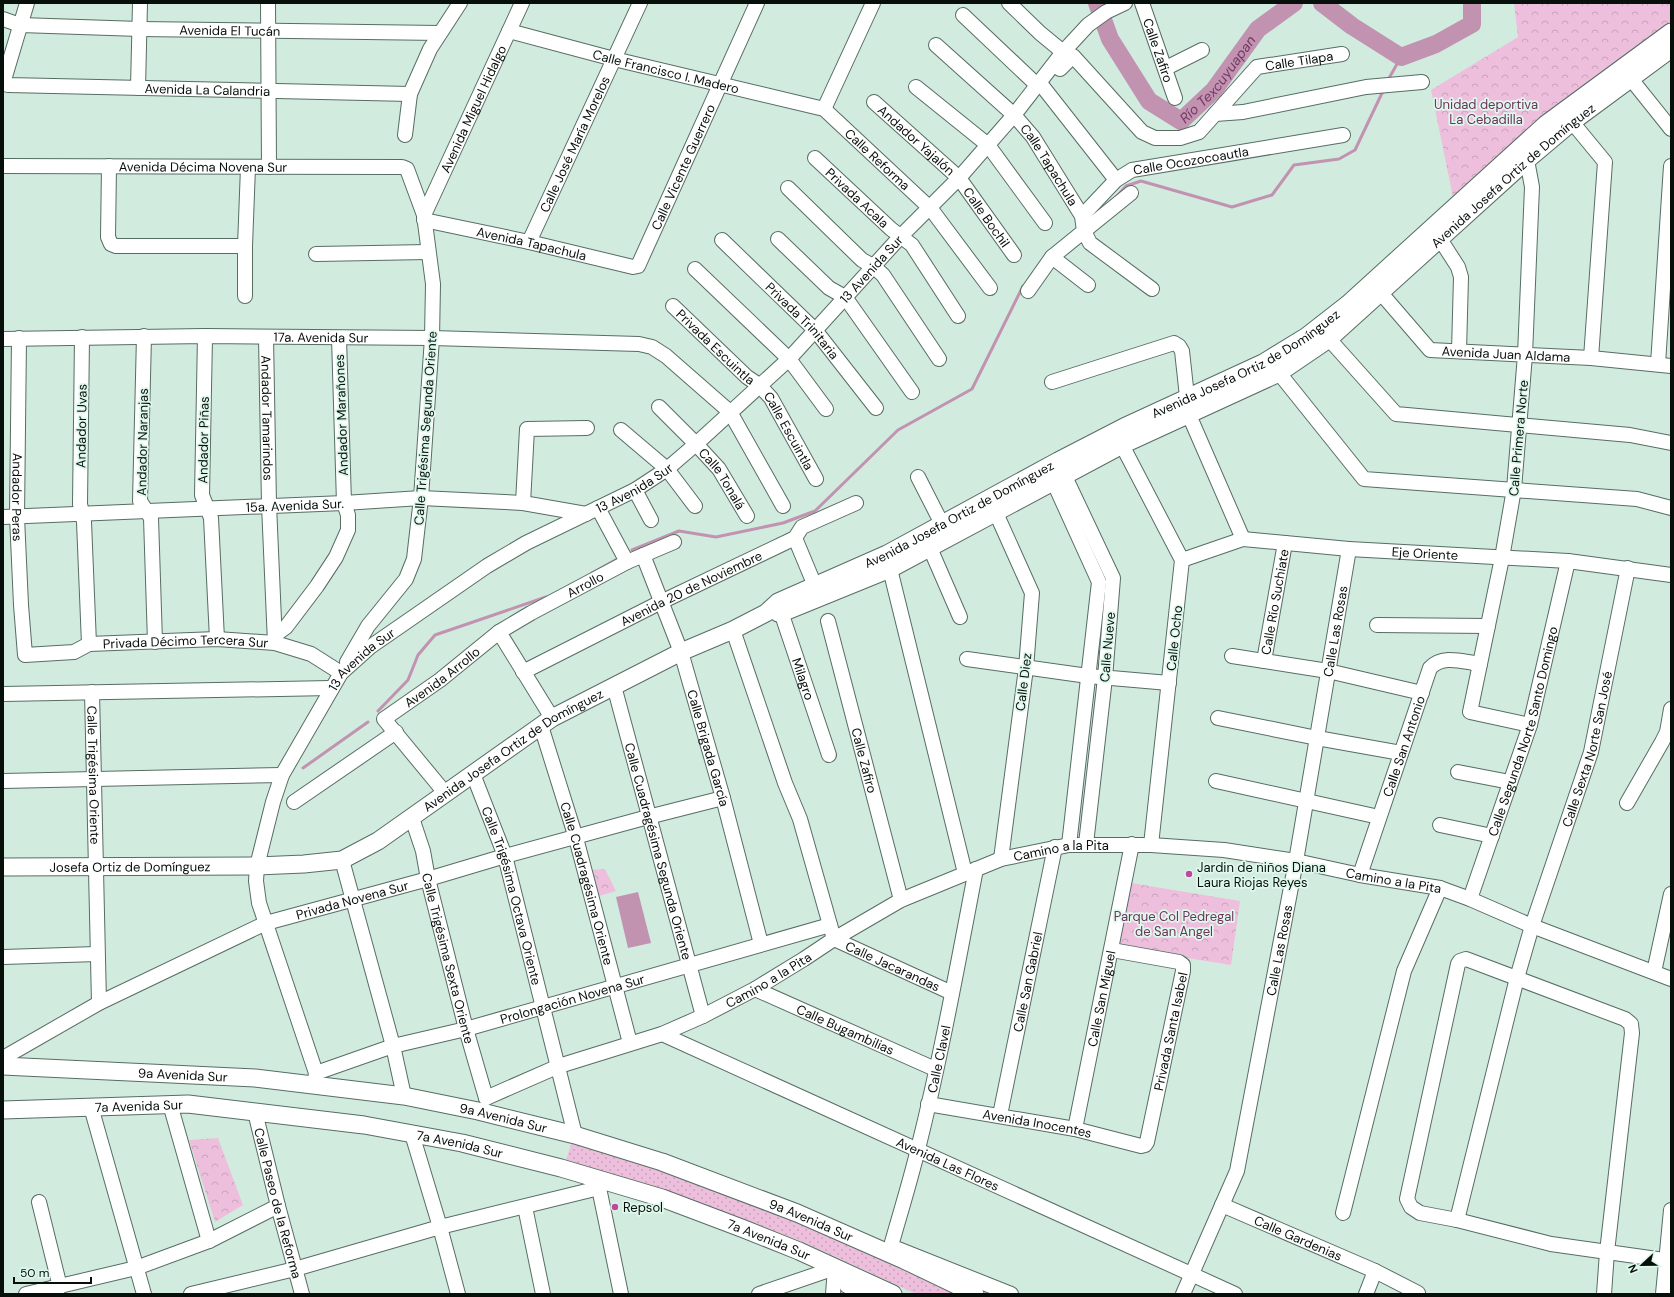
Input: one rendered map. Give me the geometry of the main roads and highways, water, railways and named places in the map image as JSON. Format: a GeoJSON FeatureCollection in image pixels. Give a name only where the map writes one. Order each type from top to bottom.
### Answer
{"type":"FeatureCollection","features":[{"type":"Feature","properties":{"kind":"main road","name":"Avenida Josefa Ortiz de Domínguez"},"geometry":{"type":"LineString","coordinates":[[775,609],[890,569],[996,513],[1056,471],[1124,427],[1188,407],[1279,372],[1330,339],[1376,288],[1546,124],[1671,32]]}},
{"type":"Feature","properties":{"kind":"main road","name":"Avenida Josefa Ortiz de Domínguez"},"geometry":{"type":"LineString","coordinates":[[257,866],[304,864],[342,860],[378,841],[547,722],[614,686],[681,652],[733,630],[775,609],[814,586],[887,554],[942,524],[1056,471],[1122,445],[1188,407],[1308,336],[1348,304],[1376,288],[1440,240],[1527,160],[1572,122],[1671,49]]}},
{"type":"Feature","properties":{"kind":"main road","name":"Josefa Ortiz de Domínguez"},"geometry":{"type":"LineString","coordinates":[[3,867],[257,866]]}},
{"type":"Feature","properties":{"kind":"main road","name":"9a Avenida Sur"},"geometry":{"type":"LineString","coordinates":[[3,1066],[255,1078],[315,1079],[404,1096],[482,1105],[662,1162],[761,1199],[821,1224],[975,1294]]}},
{"type":"Feature","properties":{"kind":"main road","name":"7a Avenida Sur"},"geometry":{"type":"LineString","coordinates":[[3,1110],[170,1104],[214,1106],[364,1125],[462,1143],[561,1168],[600,1185],[662,1198],[792,1248],[893,1294]]}},
{"type":"Feature","properties":{"kind":"waterway","name":"Río Texcuyuapan"},"geometry":{"type":"LineString","coordinates":[[1097,3],[1110,39],[1149,101],[1181,121],[1214,90],[1258,29],[1294,3]]}},
{"type":"Feature","properties":{"kind":"waterway","name":"Río Texcuyuapan"},"geometry":{"type":"LineString","coordinates":[[1322,3],[1352,26],[1401,57],[1436,44],[1472,24],[1472,3]]}},
{"type":"Feature","properties":{"kind":"waterway"},"geometry":{"type":"LineString","coordinates":[[1388,80],[1401,57]]}},
{"type":"Feature","properties":{"kind":"waterway"},"geometry":{"type":"LineString","coordinates":[[1117,196],[1126,186],[1141,181],[1232,207],[1272,195],[1294,165],[1339,159],[1355,150],[1383,91]]}},
{"type":"Feature","properties":{"kind":"waterway"},"geometry":{"type":"LineString","coordinates":[[632,550],[679,531],[716,537],[783,523],[815,511],[898,430],[972,389],[1023,286]]}},
{"type":"Feature","properties":{"kind":"waterway"},"geometry":{"type":"LineString","coordinates":[[592,573],[619,558]]}},
{"type":"Feature","properties":{"kind":"waterway"},"geometry":{"type":"LineString","coordinates":[[378,711],[408,680],[418,655],[435,635],[546,597]]}},
{"type":"Feature","properties":{"kind":"waterway"},"geometry":{"type":"LineString","coordinates":[[303,768],[368,722]]}},
{"type":"Feature","properties":{"kind":"place","name":"Jardin de niños Diana Laura Riojas Reyes"},"geometry":{"type":"Point","coordinates":[1189,874]}},
{"type":"Feature","properties":{"kind":"place","name":"Repsol"},"geometry":{"type":"Point","coordinates":[615,1207]}},
{"type":"Feature","properties":{"kind":"park label","name":"Unidad deportiva La Cebadilla"},"geometry":{"type":"Point","coordinates":[1486,112]}},
{"type":"Feature","properties":{"kind":"park label","name":"Parque Col Pedregal de San Angel"},"geometry":{"type":"Point","coordinates":[1174,924]}}]}
